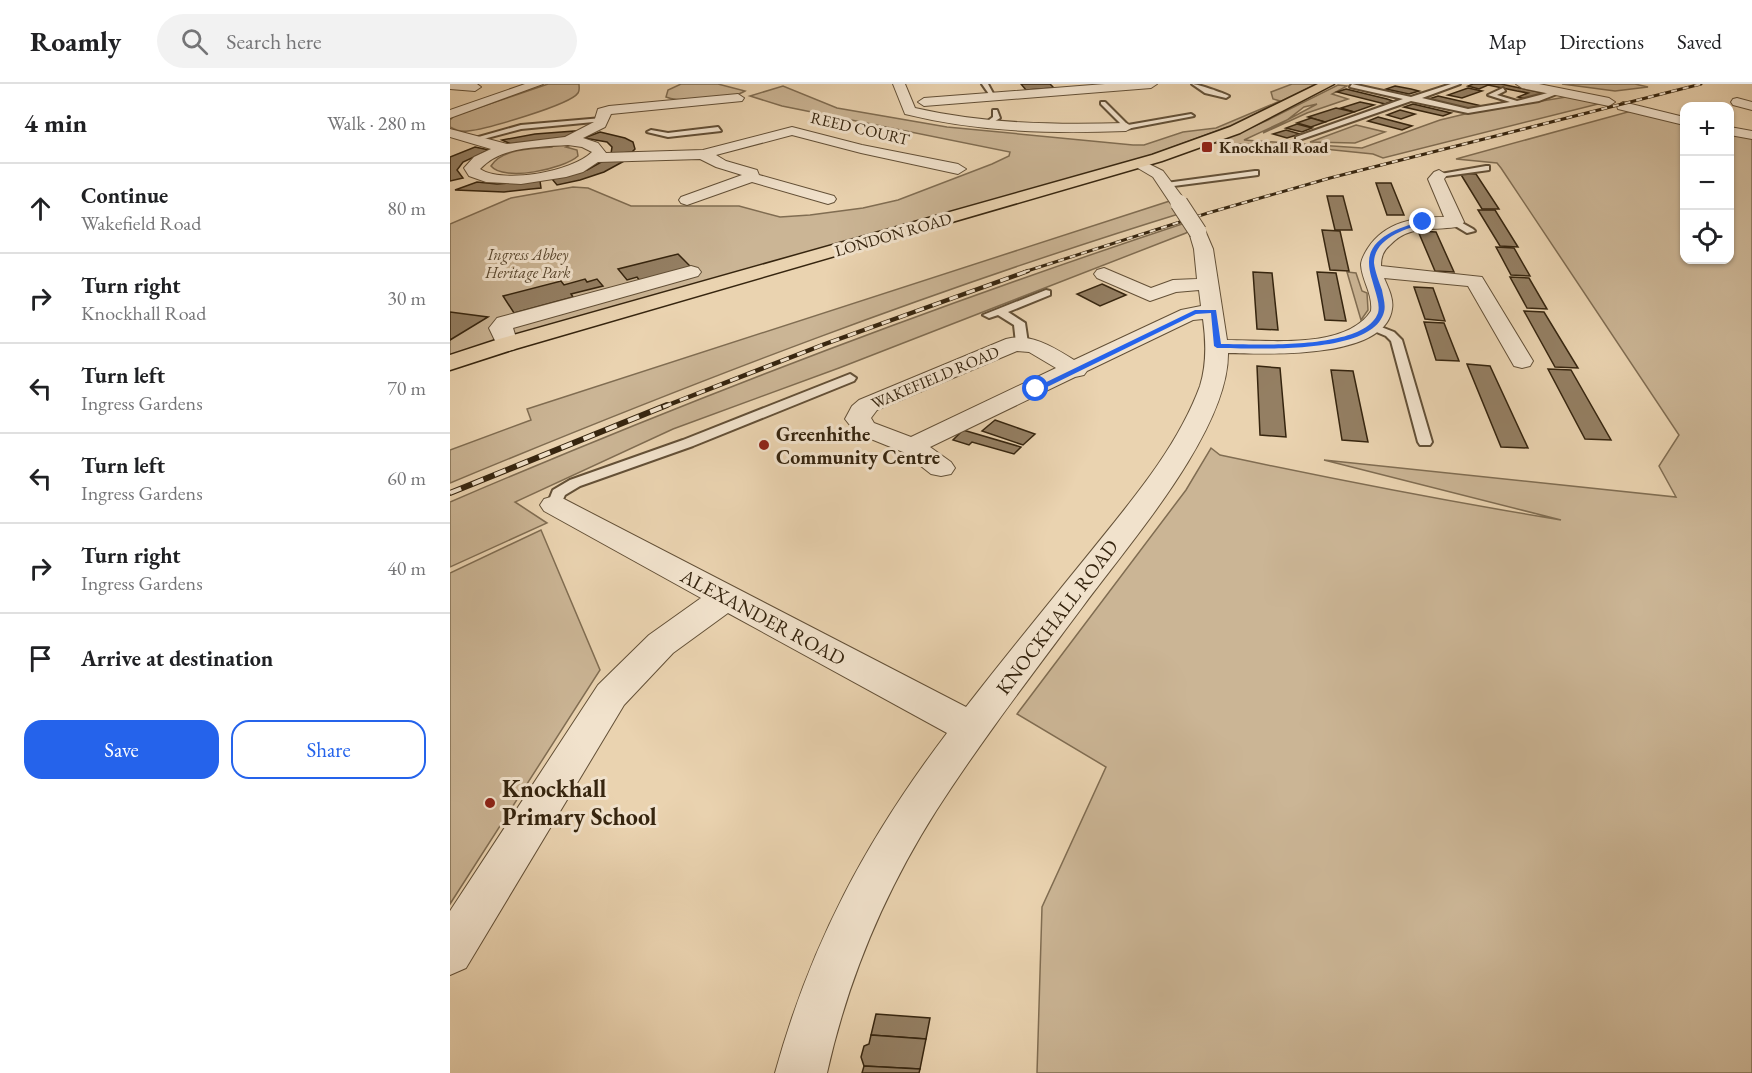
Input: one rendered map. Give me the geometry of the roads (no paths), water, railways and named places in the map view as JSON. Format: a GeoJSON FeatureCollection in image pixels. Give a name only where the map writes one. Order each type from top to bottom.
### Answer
{"type":"FeatureCollection","features":[{"type":"Feature","properties":{"kind":"main road","name":"LONDON ROAD"},"geometry":{"type":"LineString","coordinates":[[450,363],[507,344],[1139,164],[1235,130],[1328,84]]}},
{"type":"Feature","properties":{"kind":"street"},"geometry":{"type":"LineString","coordinates":[[450,114],[537,84]]}},
{"type":"Feature","properties":{"kind":"street"},"geometry":{"type":"LineString","coordinates":[[899,84],[910,111],[1012,128],[1126,127]]}},
{"type":"Feature","properties":{"kind":"street"},"geometry":{"type":"LineString","coordinates":[[908,103],[1151,84]]}},
{"type":"Feature","properties":{"kind":"street"},"geometry":{"type":"LineString","coordinates":[[450,85],[480,85]]}},
{"type":"Feature","properties":{"kind":"street"},"geometry":{"type":"LineString","coordinates":[[450,94],[480,85]]}},
{"type":"Feature","properties":{"kind":"street"},"geometry":{"type":"LineString","coordinates":[[1513,88],[1559,92],[1609,102]]}},
{"type":"Feature","properties":{"kind":"street"},"geometry":{"type":"LineString","coordinates":[[656,105],[656,96],[660,90]]}},
{"type":"Feature","properties":{"kind":"street"},"geometry":{"type":"LineString","coordinates":[[568,141],[597,126],[602,120],[603,112],[609,110],[738,98]]}},
{"type":"Feature","properties":{"kind":"street"},"geometry":{"type":"LineString","coordinates":[[1737,102],[1752,106]]}},
{"type":"Feature","properties":{"kind":"street"},"geometry":{"type":"LineString","coordinates":[[716,106],[715,126],[718,129],[754,141]]}},
{"type":"Feature","properties":{"kind":"street"},"geometry":{"type":"LineString","coordinates":[[1623,106],[1680,120]]}},
{"type":"Feature","properties":{"kind":"street"},"geometry":{"type":"LineString","coordinates":[[792,131],[819,121]]}},
{"type":"Feature","properties":{"kind":"street"},"geometry":{"type":"LineString","coordinates":[[1740,133],[1752,123]]}},
{"type":"Feature","properties":{"kind":"street","name":"REED COURT"},"geometry":{"type":"LineString","coordinates":[[597,158],[703,154],[792,131],[958,169]]}},
{"type":"Feature","properties":{"kind":"street"},"geometry":{"type":"LineString","coordinates":[[450,133],[508,149]]}},
{"type":"Feature","properties":{"kind":"street"},"geometry":{"type":"LineString","coordinates":[[568,141],[596,147],[600,152],[597,158],[573,169],[535,178],[496,179],[474,173],[472,168],[476,163],[508,149],[543,142],[568,141]]}},
{"type":"Feature","properties":{"kind":"street"},"geometry":{"type":"LineString","coordinates":[[703,154],[721,164],[752,173],[751,177]]}},
{"type":"Feature","properties":{"kind":"street","name":"KNOCKHALL ROAD"},"geometry":{"type":"LineString","coordinates":[[801,1073],[808,1041],[828,983],[873,880],[914,811],[1145,500],[1179,449],[1212,386],[1217,346],[1211,298],[1198,232],[1155,172],[1139,164]]}},
{"type":"Feature","properties":{"kind":"street"},"geometry":{"type":"LineString","coordinates":[[1217,346],[1314,345],[1353,336],[1371,326],[1378,318],[1382,308],[1372,271],[1372,258],[1376,248],[1396,230],[1418,223],[1463,227],[1436,179],[1439,175]]}},
{"type":"Feature","properties":{"kind":"street"},"geometry":{"type":"LineString","coordinates":[[461,184],[482,177]]}},
{"type":"Feature","properties":{"kind":"street"},"geometry":{"type":"LineString","coordinates":[[687,200],[751,177],[824,193]]}},
{"type":"Feature","properties":{"kind":"street"},"geometry":{"type":"LineString","coordinates":[[1372,271],[1475,281],[1522,361]]}},
{"type":"Feature","properties":{"kind":"street"},"geometry":{"type":"LineString","coordinates":[[507,344],[500,328],[504,323],[615,285],[691,272]]}},
{"type":"Feature","properties":{"kind":"street"},"geometry":{"type":"LineString","coordinates":[[1104,274],[1157,299],[1172,287],[1211,298]]}},
{"type":"Feature","properties":{"kind":"street"},"geometry":{"type":"LineString","coordinates":[[912,446],[1076,370],[1188,314],[1211,298]]}},
{"type":"Feature","properties":{"kind":"street","name":"WAKEFIELD ROAD"},"geometry":{"type":"LineString","coordinates":[[942,468],[912,446],[863,427],[858,422],[860,413],[866,406],[1011,344],[1022,343],[1034,346],[1076,370]]}},
{"type":"Feature","properties":{"kind":"street","name":"ALEXANDER ROAD"},"geometry":{"type":"LineString","coordinates":[[554,505],[973,729]]}},
{"type":"Feature","properties":{"kind":"street"},"geometry":{"type":"LineString","coordinates":[[450,952],[611,695],[662,645],[726,597]]}},
{"type":"Feature","properties":{"kind":"lane"},"geometry":{"type":"LineString","coordinates":[[984,84],[993,96]]}},
{"type":"Feature","properties":{"kind":"lane"},"geometry":{"type":"LineString","coordinates":[[1195,84],[1208,92],[1226,96]]}},
{"type":"Feature","properties":{"kind":"lane"},"geometry":{"type":"LineString","coordinates":[[1299,139],[1457,84]]}},
{"type":"Feature","properties":{"kind":"lane"},"geometry":{"type":"LineString","coordinates":[[1352,86],[1468,111],[1521,102],[1559,92]]}},
{"type":"Feature","properties":{"kind":"lane"},"geometry":{"type":"LineString","coordinates":[[1486,87],[1513,88]]}},
{"type":"Feature","properties":{"kind":"lane"},"geometry":{"type":"LineString","coordinates":[[1426,88],[1438,91]]}},
{"type":"Feature","properties":{"kind":"lane"},"geometry":{"type":"LineString","coordinates":[[1513,88],[1491,95],[1521,102]]}},
{"type":"Feature","properties":{"kind":"lane"},"geometry":{"type":"LineString","coordinates":[[1475,100],[1500,106]]}},
{"type":"Feature","properties":{"kind":"lane"},"geometry":{"type":"LineString","coordinates":[[1103,103],[1126,127],[1191,116]]}},
{"type":"Feature","properties":{"kind":"lane"},"geometry":{"type":"LineString","coordinates":[[987,124],[997,118],[995,111]]}},
{"type":"Feature","properties":{"kind":"lane"},"geometry":{"type":"LineString","coordinates":[[472,140],[521,127],[602,120]]}},
{"type":"Feature","properties":{"kind":"lane"},"geometry":{"type":"LineString","coordinates":[[651,132],[668,135],[718,129]]}},
{"type":"Feature","properties":{"kind":"lane"},"geometry":{"type":"LineString","coordinates":[[1439,175],[1486,168]]}},
{"type":"Feature","properties":{"kind":"lane"},"geometry":{"type":"LineString","coordinates":[[1166,185],[1255,173]]}},
{"type":"Feature","properties":{"kind":"lane"},"geometry":{"type":"LineString","coordinates":[[1022,343],[1018,323],[994,313],[1046,293]]}},
{"type":"Feature","properties":{"kind":"lane"},"geometry":{"type":"LineString","coordinates":[[1371,326],[1389,333],[1396,340],[1425,442]]}},
{"type":"Feature","properties":{"kind":"lane"},"geometry":{"type":"LineString","coordinates":[[554,505],[558,493],[575,483],[687,443],[850,378]]}},
{"type":"Feature","properties":{"kind":"railway"},"geometry":{"type":"LineString","coordinates":[[1024,272],[1208,213],[1330,178],[1701,84]]}},
{"type":"Feature","properties":{"kind":"railway"},"geometry":{"type":"LineString","coordinates":[[663,407],[825,344],[1028,271]]}},
{"type":"Feature","properties":{"kind":"railway"},"geometry":{"type":"LineString","coordinates":[[450,493],[667,405]]}},
{"type":"Feature","properties":{"kind":"place","name":"Knockhall Road"},"geometry":{"type":"Point","coordinates":[1207,147]}},
{"type":"Feature","properties":{"kind":"place","name":"Greenhithe Community Centre"},"geometry":{"type":"Point","coordinates":[764,445]}},
{"type":"Feature","properties":{"kind":"place","name":"Knockhall Primary School"},"geometry":{"type":"Point","coordinates":[490,803]}},
{"type":"Feature","properties":{"kind":"park label","name":"Ingress Abbey Heritage Park"},"geometry":{"type":"Point","coordinates":[528,263]}}]}
